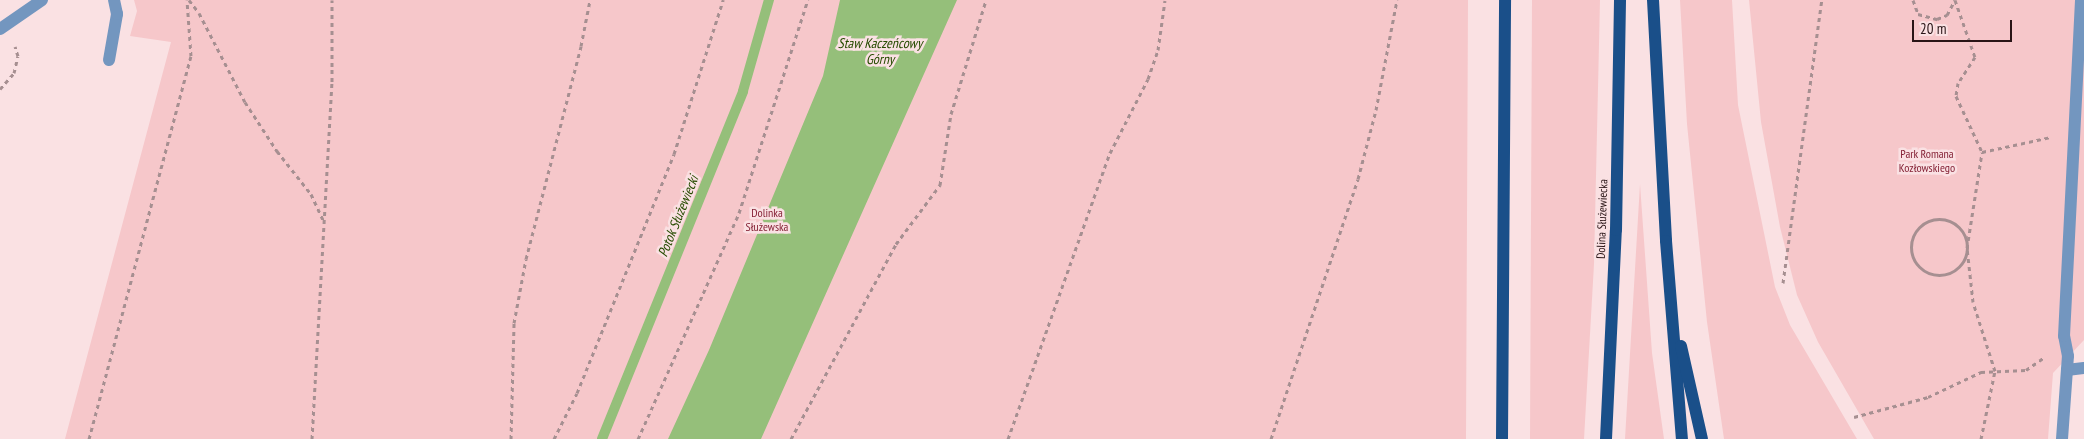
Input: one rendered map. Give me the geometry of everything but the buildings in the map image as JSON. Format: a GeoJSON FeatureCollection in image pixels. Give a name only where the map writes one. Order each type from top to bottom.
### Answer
{"type":"FeatureCollection","features":[{"type":"Feature","properties":{"kind":"main road"},"geometry":{"type":"LineString","coordinates":[[1502,439],[1505,0]]}},
{"type":"Feature","properties":{"kind":"main road","name":"Dolina Służewiecka"},"geometry":{"type":"LineString","coordinates":[[1606,439],[1616,230],[1620,0]]}},
{"type":"Feature","properties":{"kind":"main road"},"geometry":{"type":"LineString","coordinates":[[1653,0],[1670,300],[1682,439]]}},
{"type":"Feature","properties":{"kind":"main road"},"geometry":{"type":"LineString","coordinates":[[1670,300],[1702,439]]}},
{"type":"Feature","properties":{"kind":"street"},"geometry":{"type":"LineString","coordinates":[[4,27],[42,0]]}},
{"type":"Feature","properties":{"kind":"street"},"geometry":{"type":"LineString","coordinates":[[109,60],[117,14],[114,0]]}},
{"type":"Feature","properties":{"kind":"street"},"geometry":{"type":"LineString","coordinates":[[2062,439],[2067,370],[2064,336],[2081,0]]}},
{"type":"Feature","properties":{"kind":"street"},"geometry":{"type":"LineString","coordinates":[[2067,370],[2084,368]]}},
{"type":"Feature","properties":{"kind":"path"},"geometry":{"type":"LineString","coordinates":[[188,0],[199,13],[245,102],[277,151],[311,194],[324,223]]}},
{"type":"Feature","properties":{"kind":"path"},"geometry":{"type":"LineString","coordinates":[[89,439],[191,56],[188,0]]}},
{"type":"Feature","properties":{"kind":"path"},"geometry":{"type":"LineString","coordinates":[[312,439],[324,223],[332,0]]}},
{"type":"Feature","properties":{"kind":"path"},"geometry":{"type":"LineString","coordinates":[[511,439],[514,323],[526,259],[581,46],[590,0]]}},
{"type":"Feature","properties":{"kind":"path"},"geometry":{"type":"LineString","coordinates":[[554,439],[577,393],[674,154],[723,0]]}},
{"type":"Feature","properties":{"kind":"path"},"geometry":{"type":"LineString","coordinates":[[638,439],[739,213],[808,0]]}},
{"type":"Feature","properties":{"kind":"path"},"geometry":{"type":"LineString","coordinates":[[791,439],[896,244],[940,185],[951,114],[986,0]]}},
{"type":"Feature","properties":{"kind":"path"},"geometry":{"type":"LineString","coordinates":[[1008,439],[1047,337],[1110,153],[1148,79],[1158,50],[1165,0]]}},
{"type":"Feature","properties":{"kind":"path"},"geometry":{"type":"LineString","coordinates":[[1271,439],[1358,179],[1376,110],[1397,0]]}},
{"type":"Feature","properties":{"kind":"path"},"geometry":{"type":"LineString","coordinates":[[1783,283],[1822,0]]}},
{"type":"Feature","properties":{"kind":"path"},"geometry":{"type":"LineString","coordinates":[[1913,0],[1918,14],[1937,19],[1947,15],[1955,0]]}},
{"type":"Feature","properties":{"kind":"path"},"geometry":{"type":"LineString","coordinates":[[1955,0],[1975,57],[1958,83],[1956,96],[1982,152],[1967,248],[1964,260],[1956,270],[1938,275],[1921,269],[1913,259],[1911,247],[1914,234],[1922,225],[1933,220],[1946,220],[1957,226],[1964,236],[1967,248],[1973,302],[1995,371],[1981,439]]}},
{"type":"Feature","properties":{"kind":"path"},"geometry":{"type":"LineString","coordinates":[[0,89],[14,73],[18,56],[4,27]]}},
{"type":"Feature","properties":{"kind":"path"},"geometry":{"type":"LineString","coordinates":[[1982,152],[2044,137],[2074,137]]}},
{"type":"Feature","properties":{"kind":"path"},"geometry":{"type":"LineString","coordinates":[[1854,417],[1928,397],[1974,375],[1995,371],[2026,370],[2046,356],[2064,336]]}},
{"type":"Feature","properties":{"kind":"green space","name":"Dolinka Służewska"},"geometry":{"type":"Polygon","coordinates":[[[134,0],[1468,0],[1466,439],[65,439],[171,42],[130,36],[137,11],[134,0]]]}},
{"type":"Feature","properties":{"kind":"green space"},"geometry":{"type":"Polygon","coordinates":[[[1532,0],[1600,0],[1594,264],[1584,439],[1530,439],[1532,0]]]}},
{"type":"Feature","properties":{"kind":"green space"},"geometry":{"type":"Polygon","coordinates":[[[1680,0],[1732,0],[1738,105],[1775,287],[1790,325],[1857,439],[1724,439],[1707,322],[1687,124],[1680,0]]]}},
{"type":"Feature","properties":{"kind":"green space","name":"Park Romana Kozłowskiego"},"geometry":{"type":"Polygon","coordinates":[[[1749,0],[2084,0],[2084,340],[2053,373],[2048,439],[1874,439],[1818,342],[1797,295],[1780,227],[1761,122],[1749,0]]]}},
{"type":"Feature","properties":{"kind":"green space"},"geometry":{"type":"Polygon","coordinates":[[[1640,184],[1652,353],[1664,439],[1625,439],[1640,184]]]}},
{"type":"Feature","properties":{"kind":"water","name":"Staw Kaczeńcowy Górny"},"geometry":{"type":"Polygon","coordinates":[[[840,0],[957,0],[761,439],[668,439],[709,350],[823,76],[840,0]]]}},
{"type":"Feature","properties":{"kind":"waterway","name":"Potok Służewiecki"},"geometry":{"type":"LineString","coordinates":[[602,439],[743,91],[769,0]]}}]}
